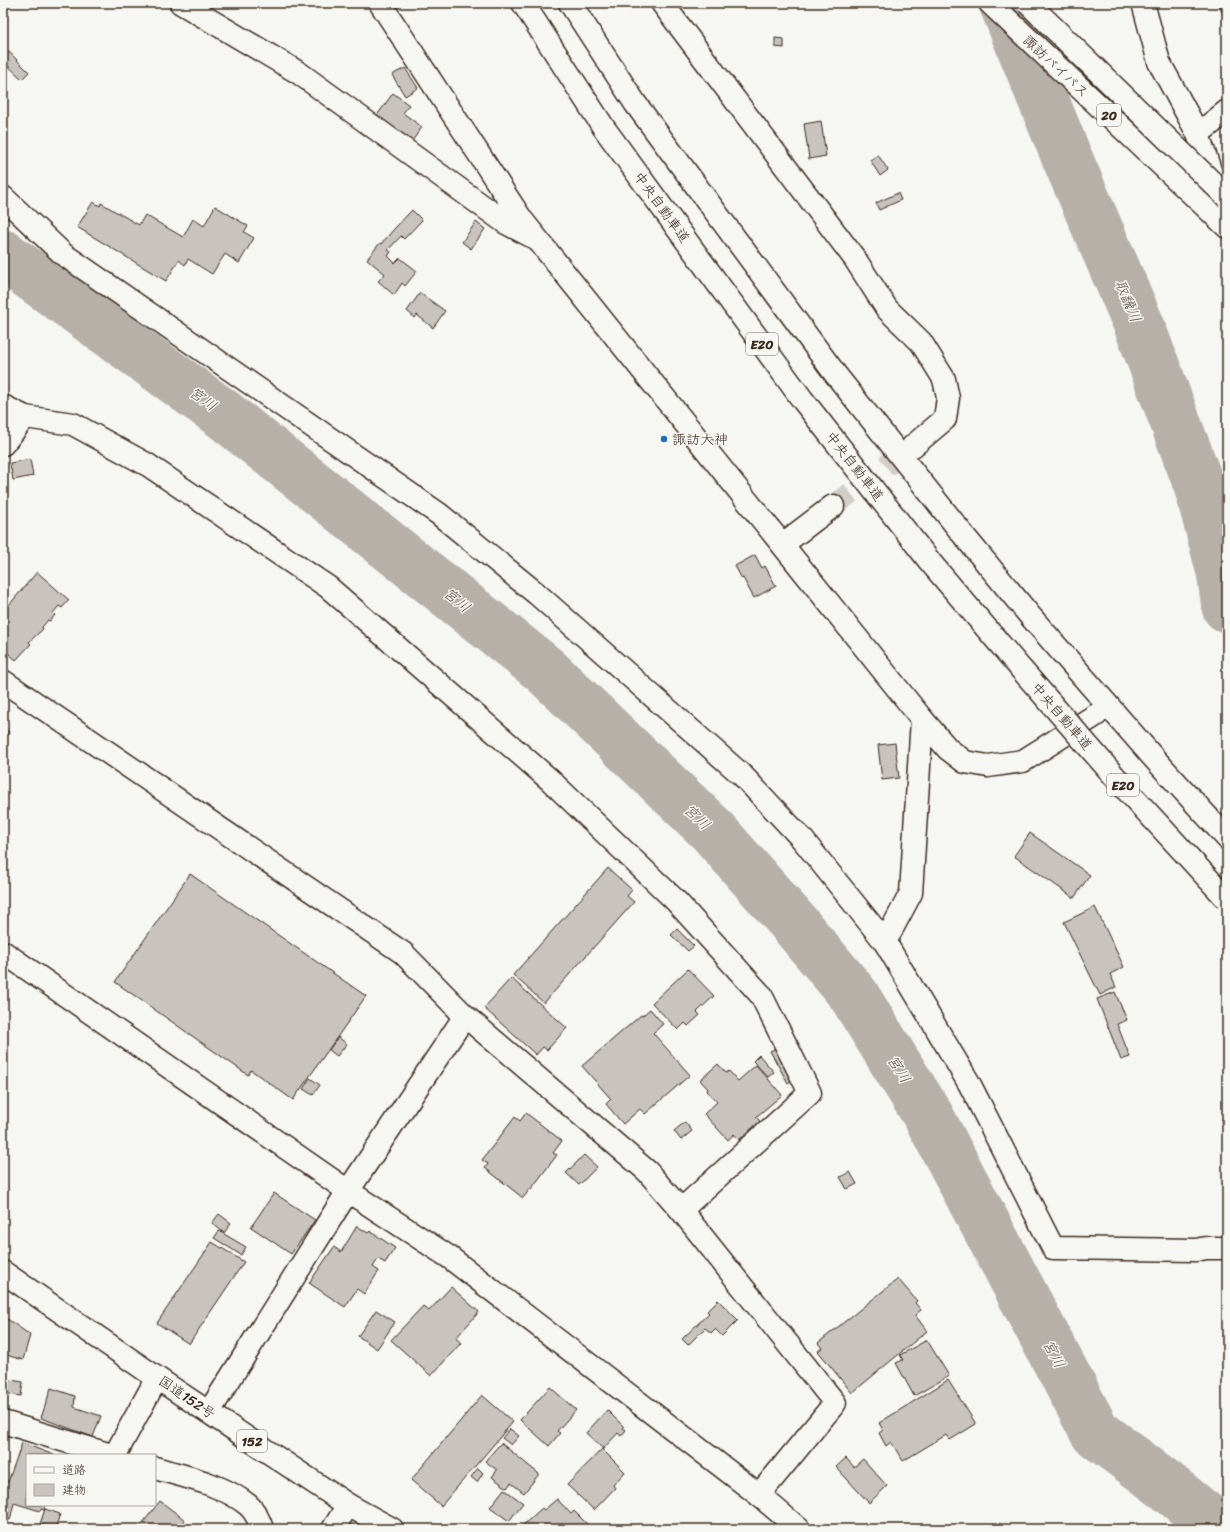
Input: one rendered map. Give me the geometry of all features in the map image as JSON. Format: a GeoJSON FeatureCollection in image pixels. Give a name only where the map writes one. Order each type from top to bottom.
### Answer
{"type":"FeatureCollection","features":[{"type":"Feature","properties":{"kind":"main road"},"geometry":{"type":"LineString","coordinates":[[181,3],[299,73],[506,223],[536,238]]}},
{"type":"Feature","properties":{"kind":"main road"},"geometry":{"type":"LineString","coordinates":[[380,3],[522,220],[922,719],[948,749],[965,762],[988,766],[1022,761],[1096,715]]}},
{"type":"Feature","properties":{"kind":"main road","name":"中央自動車道"},"geometry":{"type":"LineString","coordinates":[[522,3],[604,128],[802,399],[931,563],[1123,786],[1227,899]]}},
{"type":"Feature","properties":{"kind":"main road"},"geometry":{"type":"LineString","coordinates":[[570,3],[636,103],[836,375],[964,537],[1031,617],[1152,756],[1227,838]]}},
{"type":"Feature","properties":{"kind":"main road"},"geometry":{"type":"LineString","coordinates":[[662,3],[855,260],[887,309],[921,342],[944,379],[948,398],[945,419],[914,446]]}},
{"type":"Feature","properties":{"kind":"main road","name":"諏訪バイパス"},"geometry":{"type":"LineString","coordinates":[[990,3],[1227,228]]}},
{"type":"Feature","properties":{"kind":"main road","name":"諏訪バイパス"},"geometry":{"type":"LineString","coordinates":[[1028,3],[1227,197]]}},
{"type":"Feature","properties":{"kind":"main road"},"geometry":{"type":"LineString","coordinates":[[1143,3],[1159,62],[1198,134],[1227,221]]}},
{"type":"Feature","properties":{"kind":"main road"},"geometry":{"type":"LineString","coordinates":[[1198,134],[1227,111]]}},
{"type":"Feature","properties":{"kind":"main road"},"geometry":{"type":"LineString","coordinates":[[3,197],[63,254],[439,514],[537,594],[743,776],[803,840],[885,942],[969,1083],[1053,1248],[1196,1250],[1216,1248]]}},
{"type":"Feature","properties":{"kind":"main road"},"geometry":{"type":"LineString","coordinates":[[3,406],[25,417],[73,424],[148,465],[328,587],[550,780],[676,901],[761,995],[810,1093],[682,1210]]}},
{"type":"Feature","properties":{"kind":"main road"},"geometry":{"type":"LineString","coordinates":[[3,444],[25,417]]}},
{"type":"Feature","properties":{"kind":"main road"},"geometry":{"type":"LineString","coordinates":[[783,544],[833,506]]}},
{"type":"Feature","properties":{"kind":"main road"},"geometry":{"type":"LineString","coordinates":[[3,681],[404,953],[465,1016],[647,1171],[682,1210],[835,1403],[759,1495]]}},
{"type":"Feature","properties":{"kind":"main road"},"geometry":{"type":"LineString","coordinates":[[885,942],[911,893],[922,719]]}},
{"type":"Feature","properties":{"kind":"main road"},"geometry":{"type":"LineString","coordinates":[[3,952],[348,1191],[449,1257],[759,1495],[799,1529]]}},
{"type":"Feature","properties":{"kind":"main road"},"geometry":{"type":"LineString","coordinates":[[209,1412],[348,1191],[465,1016]]}},
{"type":"Feature","properties":{"kind":"main road","name":"国道152号"},"geometry":{"type":"LineString","coordinates":[[3,1272],[157,1378],[348,1505],[392,1529]]}},
{"type":"Feature","properties":{"kind":"main road"},"geometry":{"type":"LineString","coordinates":[[116,1454],[157,1378]]}},
{"type":"Feature","properties":{"kind":"main road"},"geometry":{"type":"LineString","coordinates":[[3,1422],[108,1454]]}},
{"type":"Feature","properties":{"kind":"main road"},"geometry":{"type":"LineString","coordinates":[[156,1468],[195,1479],[226,1491],[249,1506],[260,1523],[262,1529]]}},
{"type":"Feature","properties":{"kind":"main road"},"geometry":{"type":"LineString","coordinates":[[333,1529],[348,1505]]}},
{"type":"Feature","properties":{"kind":"building"},"geometry":{"type":"Polygon","coordinates":[[[735,3],[746,3],[736,6],[735,3]]]}},
{"type":"Feature","properties":{"kind":"building"},"geometry":{"type":"Polygon","coordinates":[[[1218,3],[1227,3],[1227,24],[1218,3]]]}},
{"type":"Feature","properties":{"kind":"building"},"geometry":{"type":"Polygon","coordinates":[[[775,38],[784,39],[784,48],[775,47],[775,38]]]}},
{"type":"Feature","properties":{"kind":"building"},"geometry":{"type":"Polygon","coordinates":[[[9,52],[29,72],[22,79],[3,61],[3,57],[9,52]]]}},
{"type":"Feature","properties":{"kind":"building"},"geometry":{"type":"Polygon","coordinates":[[[405,68],[418,88],[405,96],[392,75],[405,68]]]}},
{"type":"Feature","properties":{"kind":"building"},"geometry":{"type":"Polygon","coordinates":[[[393,93],[409,105],[403,113],[422,127],[408,147],[373,121],[393,93]]]}},
{"type":"Feature","properties":{"kind":"building"},"geometry":{"type":"Polygon","coordinates":[[[821,121],[826,156],[809,159],[804,124],[821,121]]]}},
{"type":"Feature","properties":{"kind":"building"},"geometry":{"type":"Polygon","coordinates":[[[878,155],[888,170],[880,176],[870,160],[878,155]]]}},
{"type":"Feature","properties":{"kind":"building"},"geometry":{"type":"Polygon","coordinates":[[[898,193],[901,200],[879,210],[876,203],[898,193]]]}},
{"type":"Feature","properties":{"kind":"building"},"geometry":{"type":"Polygon","coordinates":[[[93,202],[100,206],[101,203],[139,225],[145,215],[183,237],[193,219],[204,226],[215,206],[248,226],[244,232],[254,238],[239,263],[225,254],[212,274],[188,259],[185,265],[179,260],[166,281],[77,227],[93,202]]]}},
{"type":"Feature","properties":{"kind":"building"},"geometry":{"type":"Polygon","coordinates":[[[412,210],[422,220],[404,239],[401,236],[388,250],[391,252],[388,256],[395,263],[400,258],[417,271],[405,286],[402,283],[394,295],[378,281],[385,274],[367,259],[380,243],[381,244],[412,210]]]}},
{"type":"Feature","properties":{"kind":"building"},"geometry":{"type":"Polygon","coordinates":[[[476,222],[485,229],[471,249],[462,242],[476,222]]]}},
{"type":"Feature","properties":{"kind":"building"},"geometry":{"type":"Polygon","coordinates":[[[420,293],[445,311],[433,328],[417,315],[415,318],[407,311],[420,293]]]}},
{"type":"Feature","properties":{"kind":"building"},"geometry":{"type":"Polygon","coordinates":[[[30,459],[33,476],[13,480],[10,463],[30,459]]]}},
{"type":"Feature","properties":{"kind":"building"},"geometry":{"type":"Polygon","coordinates":[[[755,555],[762,568],[765,566],[776,586],[754,598],[735,566],[755,555]]]}},
{"type":"Feature","properties":{"kind":"building"},"geometry":{"type":"Polygon","coordinates":[[[37,572],[69,600],[62,608],[59,606],[53,613],[55,615],[50,621],[48,620],[42,627],[43,629],[29,642],[31,644],[16,660],[3,649],[3,612],[37,572]]]}},
{"type":"Feature","properties":{"kind":"building"},"geometry":{"type":"Polygon","coordinates":[[[3,727],[9,732],[3,741],[3,727]]]}},
{"type":"Feature","properties":{"kind":"building"},"geometry":{"type":"Polygon","coordinates":[[[895,743],[899,778],[882,780],[878,745],[895,743]]]}},
{"type":"Feature","properties":{"kind":"building"},"geometry":{"type":"Polygon","coordinates":[[[1030,833],[1090,875],[1074,898],[1014,856],[1030,833]]]}},
{"type":"Feature","properties":{"kind":"building"},"geometry":{"type":"Polygon","coordinates":[[[608,868],[632,890],[627,896],[634,902],[544,1003],[513,975],[608,868]]]}},
{"type":"Feature","properties":{"kind":"building"},"geometry":{"type":"Polygon","coordinates":[[[190,874],[366,996],[293,1100],[251,1070],[248,1075],[115,982],[190,874]]]}},
{"type":"Feature","properties":{"kind":"building"},"geometry":{"type":"Polygon","coordinates":[[[1095,907],[1124,967],[1110,974],[1116,987],[1100,995],[1064,922],[1095,907]]]}},
{"type":"Feature","properties":{"kind":"building"},"geometry":{"type":"Polygon","coordinates":[[[677,929],[694,946],[688,951],[671,935],[677,929]]]}},
{"type":"Feature","properties":{"kind":"building"},"geometry":{"type":"Polygon","coordinates":[[[688,969],[714,996],[697,1012],[700,1015],[688,1026],[685,1023],[678,1030],[652,1003],[688,969]]]}},
{"type":"Feature","properties":{"kind":"building"},"geometry":{"type":"Polygon","coordinates":[[[511,978],[567,1028],[547,1050],[543,1047],[536,1055],[484,1008],[511,978]]]}},
{"type":"Feature","properties":{"kind":"building"},"geometry":{"type":"Polygon","coordinates":[[[1115,992],[1127,1020],[1117,1024],[1130,1057],[1121,1060],[1097,999],[1115,992]]]}},
{"type":"Feature","properties":{"kind":"building"},"geometry":{"type":"Polygon","coordinates":[[[650,1009],[663,1024],[653,1033],[690,1075],[645,1114],[640,1109],[623,1124],[606,1104],[611,1099],[582,1066],[650,1009]]]}},
{"type":"Feature","properties":{"kind":"building"},"geometry":{"type":"Polygon","coordinates":[[[338,1037],[347,1044],[337,1056],[329,1050],[338,1037]]]}},
{"type":"Feature","properties":{"kind":"building"},"geometry":{"type":"Polygon","coordinates":[[[776,1048],[793,1079],[788,1083],[770,1051],[776,1048]]]}},
{"type":"Feature","properties":{"kind":"building"},"geometry":{"type":"Polygon","coordinates":[[[759,1055],[774,1072],[768,1077],[753,1061],[759,1055]]]}},
{"type":"Feature","properties":{"kind":"building"},"geometry":{"type":"Polygon","coordinates":[[[718,1064],[726,1073],[729,1071],[738,1081],[756,1065],[782,1095],[756,1117],[760,1121],[739,1140],[734,1134],[728,1140],[704,1114],[717,1102],[700,1080],[718,1064]]]}},
{"type":"Feature","properties":{"kind":"building"},"geometry":{"type":"Polygon","coordinates":[[[310,1078],[320,1085],[313,1095],[303,1089],[310,1078]]]}},
{"type":"Feature","properties":{"kind":"building"},"geometry":{"type":"Polygon","coordinates":[[[526,1113],[562,1141],[553,1153],[557,1155],[523,1198],[485,1168],[488,1164],[482,1160],[515,1117],[520,1121],[526,1113]]]}},
{"type":"Feature","properties":{"kind":"building"},"geometry":{"type":"Polygon","coordinates":[[[685,1122],[692,1131],[681,1140],[674,1131],[685,1122]]]}},
{"type":"Feature","properties":{"kind":"building"},"geometry":{"type":"Polygon","coordinates":[[[584,1155],[597,1167],[579,1185],[566,1173],[584,1155]]]}},
{"type":"Feature","properties":{"kind":"building"},"geometry":{"type":"Polygon","coordinates":[[[850,1172],[857,1184],[847,1189],[840,1177],[850,1172]]]}},
{"type":"Feature","properties":{"kind":"building"},"geometry":{"type":"Polygon","coordinates":[[[274,1193],[315,1220],[291,1254],[251,1227],[274,1193]]]}},
{"type":"Feature","properties":{"kind":"building"},"geometry":{"type":"Polygon","coordinates":[[[219,1214],[231,1223],[224,1233],[212,1223],[219,1214]]]}},
{"type":"Feature","properties":{"kind":"building"},"geometry":{"type":"Polygon","coordinates":[[[357,1226],[368,1233],[370,1231],[395,1248],[385,1263],[378,1259],[373,1267],[379,1271],[364,1294],[357,1289],[345,1307],[309,1283],[334,1247],[341,1252],[357,1226]]]}},
{"type":"Feature","properties":{"kind":"building"},"geometry":{"type":"Polygon","coordinates":[[[219,1231],[246,1247],[241,1255],[214,1238],[219,1231]]]}},
{"type":"Feature","properties":{"kind":"building"},"geometry":{"type":"Polygon","coordinates":[[[212,1242],[244,1262],[189,1344],[157,1323],[212,1242]]]}},
{"type":"Feature","properties":{"kind":"building"},"geometry":{"type":"Polygon","coordinates":[[[898,1279],[917,1301],[915,1303],[921,1310],[915,1315],[927,1331],[852,1393],[818,1351],[822,1348],[818,1343],[898,1279]]]}},
{"type":"Feature","properties":{"kind":"building"},"geometry":{"type":"Polygon","coordinates":[[[451,1287],[479,1312],[456,1338],[461,1343],[431,1376],[391,1340],[423,1306],[429,1311],[451,1287]]]}},
{"type":"Feature","properties":{"kind":"building"},"geometry":{"type":"Polygon","coordinates":[[[718,1300],[738,1320],[722,1336],[715,1329],[711,1333],[705,1328],[688,1345],[682,1339],[709,1313],[707,1311],[718,1300]]]}},
{"type":"Feature","properties":{"kind":"building"},"geometry":{"type":"Polygon","coordinates":[[[376,1310],[395,1322],[377,1349],[358,1336],[376,1310]]]}},
{"type":"Feature","properties":{"kind":"building"},"geometry":{"type":"Polygon","coordinates":[[[3,1316],[30,1335],[23,1360],[3,1354],[3,1316]]]}},
{"type":"Feature","properties":{"kind":"building"},"geometry":{"type":"Polygon","coordinates":[[[927,1340],[949,1376],[914,1396],[896,1363],[903,1360],[900,1355],[927,1340]]]}},
{"type":"Feature","properties":{"kind":"building"},"geometry":{"type":"Polygon","coordinates":[[[4,1379],[23,1382],[21,1396],[3,1393],[4,1379]]]}},
{"type":"Feature","properties":{"kind":"building"},"geometry":{"type":"Polygon","coordinates":[[[948,1380],[976,1424],[950,1440],[946,1435],[903,1461],[891,1442],[886,1446],[879,1433],[883,1430],[879,1423],[948,1380]]]}},
{"type":"Feature","properties":{"kind":"building"},"geometry":{"type":"Polygon","coordinates":[[[550,1387],[576,1410],[557,1431],[560,1433],[549,1446],[520,1420],[550,1387]]]}},
{"type":"Feature","properties":{"kind":"building"},"geometry":{"type":"Polygon","coordinates":[[[51,1388],[75,1396],[74,1407],[101,1416],[93,1437],[41,1418],[51,1388]]]}},
{"type":"Feature","properties":{"kind":"building"},"geometry":{"type":"Polygon","coordinates":[[[482,1395],[513,1422],[441,1506],[411,1480],[482,1395]]]}},
{"type":"Feature","properties":{"kind":"building"},"geometry":{"type":"Polygon","coordinates":[[[607,1410],[626,1430],[621,1436],[618,1433],[603,1449],[586,1433],[607,1410]]]}},
{"type":"Feature","properties":{"kind":"building"},"geometry":{"type":"Polygon","coordinates":[[[510,1429],[519,1436],[511,1445],[502,1438],[510,1429]]]}},
{"type":"Feature","properties":{"kind":"building"},"geometry":{"type":"Polygon","coordinates":[[[22,1443],[51,1454],[26,1454],[26,1506],[45,1506],[44,1510],[41,1509],[40,1511],[14,1503],[10,1520],[3,1517],[3,1480],[8,1482],[22,1443]]]}},
{"type":"Feature","properties":{"kind":"building"},"geometry":{"type":"Polygon","coordinates":[[[501,1443],[539,1474],[524,1493],[511,1483],[507,1488],[492,1477],[497,1470],[485,1461],[501,1443]]]}},
{"type":"Feature","properties":{"kind":"building"},"geometry":{"type":"Polygon","coordinates":[[[602,1449],[625,1472],[613,1485],[615,1488],[594,1510],[567,1485],[602,1449]]]}},
{"type":"Feature","properties":{"kind":"building"},"geometry":{"type":"Polygon","coordinates":[[[846,1458],[854,1467],[863,1459],[887,1486],[869,1503],[836,1467],[846,1458]]]}},
{"type":"Feature","properties":{"kind":"building"},"geometry":{"type":"Polygon","coordinates":[[[478,1468],[483,1473],[477,1482],[471,1477],[478,1468]]]}},
{"type":"Feature","properties":{"kind":"building"},"geometry":{"type":"Polygon","coordinates":[[[504,1489],[523,1503],[509,1521],[490,1507],[504,1489]]]}},
{"type":"Feature","properties":{"kind":"building"},"geometry":{"type":"Polygon","coordinates":[[[557,1499],[571,1514],[574,1511],[592,1529],[523,1529],[521,1527],[542,1508],[544,1510],[557,1499]]]}},
{"type":"Feature","properties":{"kind":"building"},"geometry":{"type":"Polygon","coordinates":[[[160,1501],[185,1520],[179,1529],[138,1529],[160,1501]]]}},
{"type":"Feature","properties":{"kind":"building"},"geometry":{"type":"Polygon","coordinates":[[[45,1509],[60,1514],[55,1529],[40,1524],[45,1509]]]}},
{"type":"Feature","properties":{"kind":"waterway","name":"取飜川"},"geometry":{"type":"LineString","coordinates":[[1004,3],[1065,153],[1139,325],[1199,485],[1222,572],[1227,607]]}},
{"type":"Feature","properties":{"kind":"waterway","name":"宮川"},"geometry":{"type":"LineString","coordinates":[[3,255],[223,414],[545,670],[711,829],[792,921],[853,994],[929,1117],[1095,1432],[1167,1486],[1220,1529]]}},
{"type":"Feature","properties":{"kind":"tunnel"},"geometry":{"type":"LineString","coordinates":[[833,506],[913,446]]}},
{"type":"Feature","properties":{"kind":"place","name":"諏訪大神"},"geometry":{"type":"Point","coordinates":[664,439]}}]}
